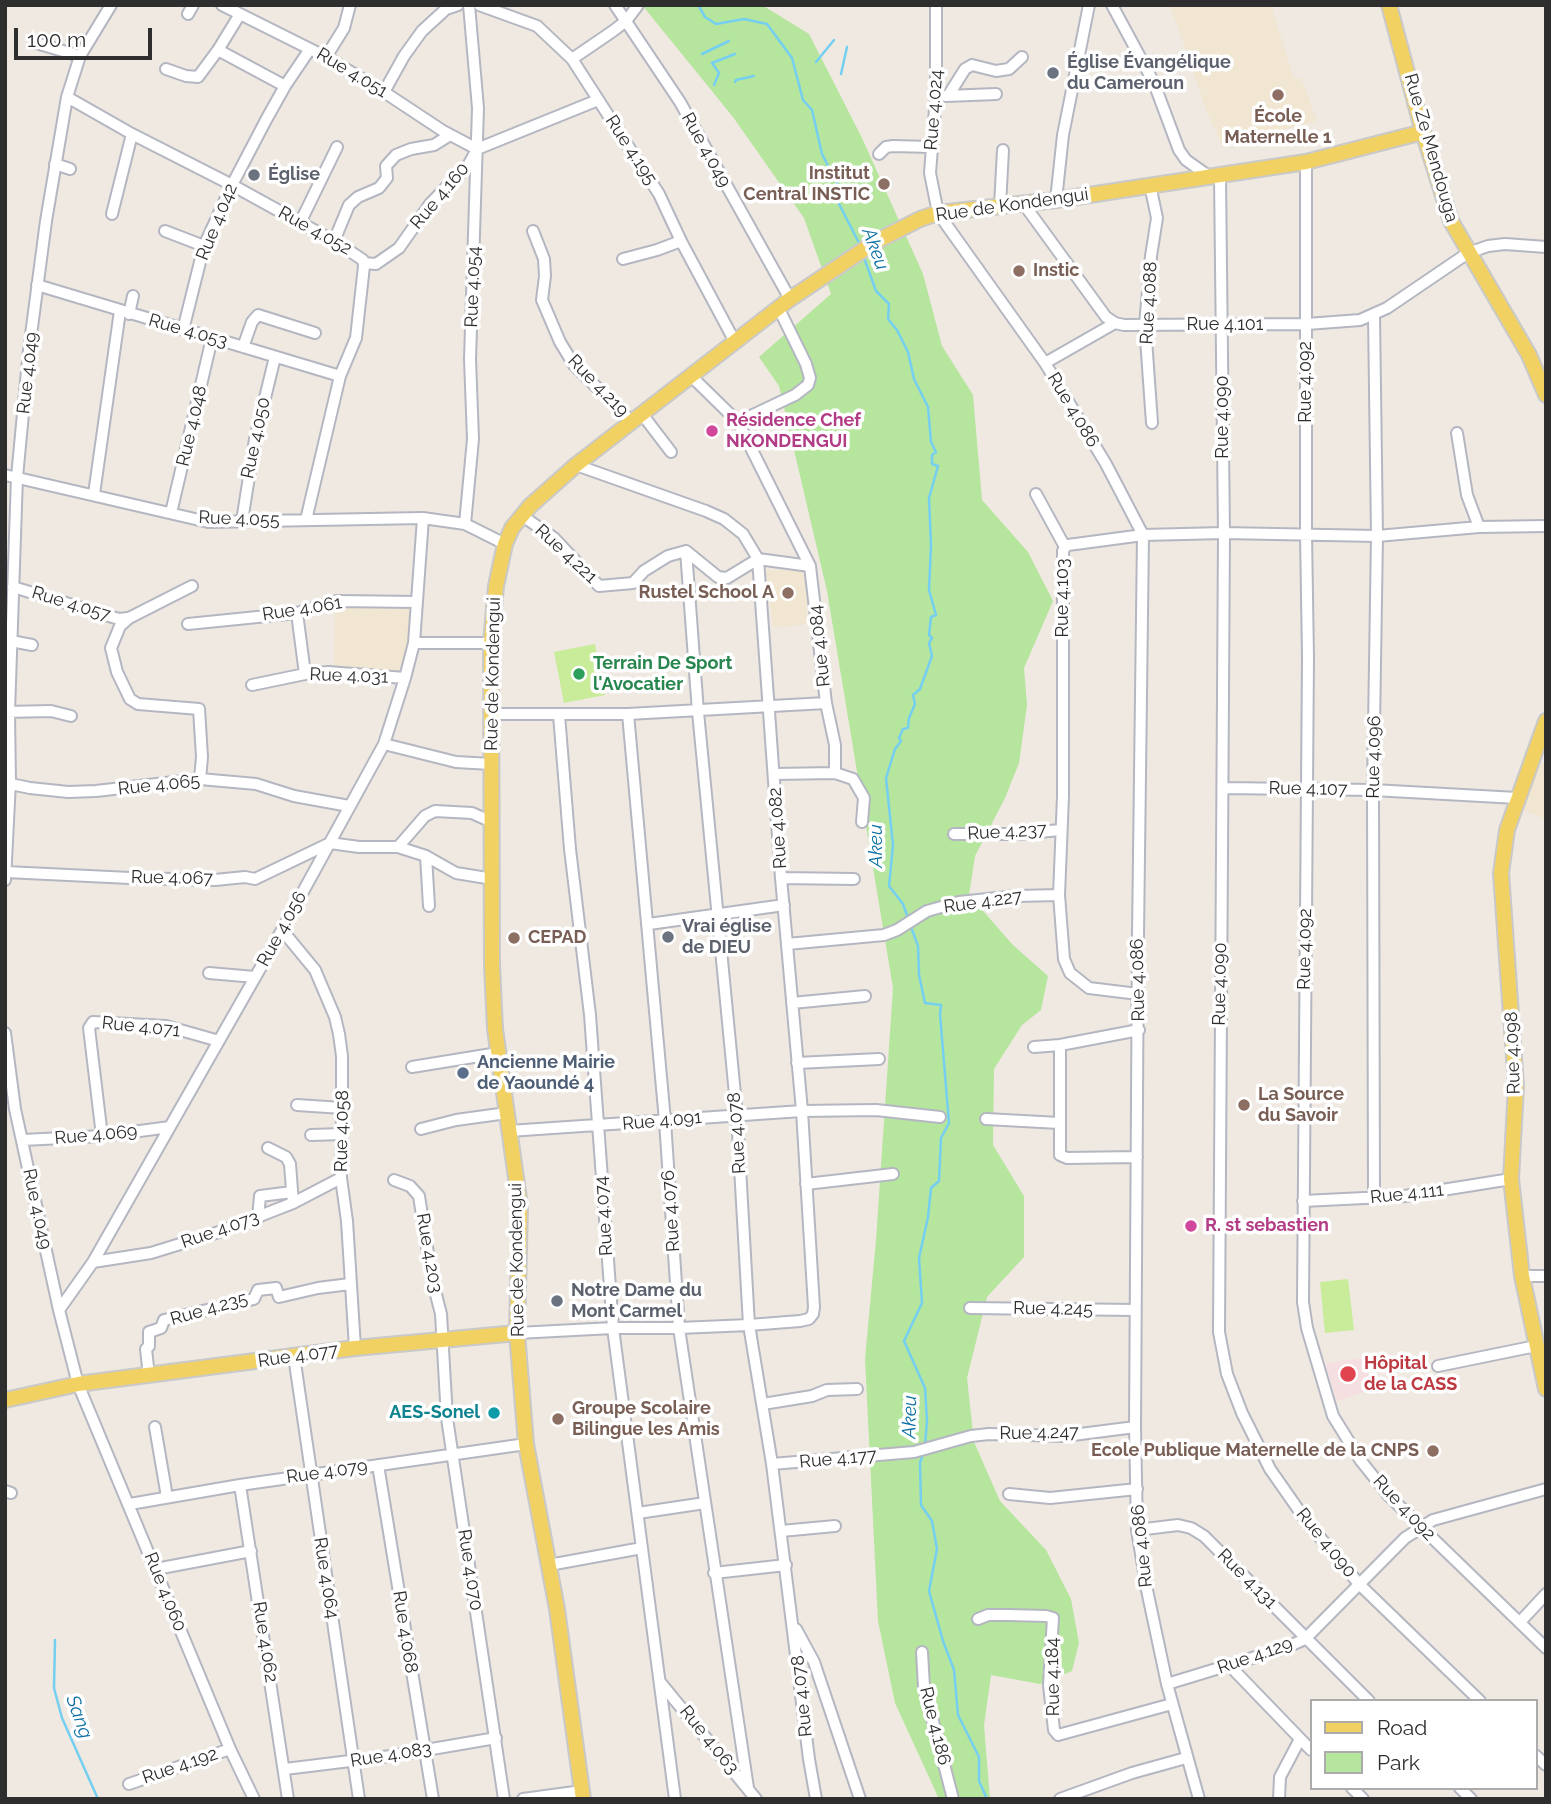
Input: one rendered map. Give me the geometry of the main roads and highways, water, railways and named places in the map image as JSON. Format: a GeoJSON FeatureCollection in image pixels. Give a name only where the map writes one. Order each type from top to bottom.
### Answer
{"type":"FeatureCollection","features":[{"type":"Feature","properties":{"kind":"main road","name":"Rue Ze Mendouga"},"geometry":{"type":"LineString","coordinates":[[1389,5],[1423,132],[1451,221],[1529,355],[1546,395]]}},
{"type":"Feature","properties":{"kind":"main road","name":"Rue de Kondengui"},"geometry":{"type":"LineString","coordinates":[[582,1795],[567,1676],[526,1444],[517,1333],[520,1206],[498,1053],[492,965],[491,643],[496,586],[505,544],[521,515],[576,465],[785,304],[875,242],[920,219],[938,214],[1055,200],[1306,162],[1423,132]]}},
{"type":"Feature","properties":{"kind":"main road","name":"Rue 4.098"},"geometry":{"type":"LineString","coordinates":[[1546,721],[1507,830],[1501,873],[1515,1062],[1511,1179],[1522,1276],[1546,1389]]}},
{"type":"Feature","properties":{"kind":"main road","name":"Rue 4.077"},"geometry":{"type":"LineString","coordinates":[[5,1400],[78,1384],[355,1348],[517,1333]]}},
{"type":"Feature","properties":{"kind":"waterway","name":"Akeu"},"geometry":{"type":"LineString","coordinates":[[698,5],[705,17],[716,24],[744,19],[767,24],[792,58],[803,100],[812,110],[822,154],[839,187],[834,194],[860,245]]}},
{"type":"Feature","properties":{"kind":"waterway"},"geometry":{"type":"LineString","coordinates":[[816,62],[834,40]]}},
{"type":"Feature","properties":{"kind":"waterway"},"geometry":{"type":"LineString","coordinates":[[702,54],[729,41]]}},
{"type":"Feature","properties":{"kind":"waterway"},"geometry":{"type":"LineString","coordinates":[[841,74],[847,47]]}},
{"type":"Feature","properties":{"kind":"waterway"},"geometry":{"type":"LineString","coordinates":[[714,85],[719,73],[712,63],[735,54]]}},
{"type":"Feature","properties":{"kind":"waterway"},"geometry":{"type":"LineString","coordinates":[[735,82],[754,76]]}},
{"type":"Feature","properties":{"kind":"waterway","name":"Akeu"},"geometry":{"type":"LineString","coordinates":[[863,255],[876,291],[889,304],[888,319],[908,352],[914,379],[928,407],[931,442],[936,452],[932,455],[932,464],[938,466],[929,498],[929,590],[936,615],[931,617],[929,635],[932,638],[929,643],[932,656],[920,689],[913,695],[915,704],[908,728],[903,729],[899,738],[901,741],[895,749],[886,778],[893,845],[889,886],[903,904],[908,918]]}},
{"type":"Feature","properties":{"kind":"waterway","name":"Akeu"},"geometry":{"type":"LineString","coordinates":[[910,924],[918,946],[919,975],[925,1003],[941,1005],[949,1123],[941,1138],[939,1181],[931,1188],[919,1258],[922,1303],[904,1341],[925,1388],[925,1445]]}},
{"type":"Feature","properties":{"kind":"waterway","name":"Akeu"},"geometry":{"type":"LineString","coordinates":[[924,1451],[920,1463],[921,1505],[932,1521],[937,1549],[929,1591],[954,1670],[958,1715],[979,1757],[979,1781],[987,1799]]}},
{"type":"Feature","properties":{"kind":"waterway","name":"Sang"},"geometry":{"type":"LineString","coordinates":[[55,1640],[54,1688],[62,1718],[98,1799]]}},
{"type":"Feature","properties":{"kind":"place","name":"Église Évangélique du Cameroun"},"geometry":{"type":"Point","coordinates":[1053,73]}},
{"type":"Feature","properties":{"kind":"place","name":"École Maternelle 1"},"geometry":{"type":"Point","coordinates":[1278,95]}},
{"type":"Feature","properties":{"kind":"place","name":"Église"},"geometry":{"type":"Point","coordinates":[254,175]}},
{"type":"Feature","properties":{"kind":"place","name":"Institut Central INSTIC"},"geometry":{"type":"Point","coordinates":[884,184]}},
{"type":"Feature","properties":{"kind":"place","name":"Instic"},"geometry":{"type":"Point","coordinates":[1019,271]}},
{"type":"Feature","properties":{"kind":"place","name":"Résidence Chef NKONDENGUI"},"geometry":{"type":"Point","coordinates":[712,431]}},
{"type":"Feature","properties":{"kind":"place","name":"Rustel School A"},"geometry":{"type":"Point","coordinates":[788,593]}},
{"type":"Feature","properties":{"kind":"place","name":"Terrain De Sport l'Avocatier"},"geometry":{"type":"Point","coordinates":[579,674]}},
{"type":"Feature","properties":{"kind":"place","name":"Vrai église de DIEU"},"geometry":{"type":"Point","coordinates":[668,937]}},
{"type":"Feature","properties":{"kind":"place","name":"CEPAD"},"geometry":{"type":"Point","coordinates":[514,938]}},
{"type":"Feature","properties":{"kind":"place","name":"Ancienne Mairie de Yaoundé 4"},"geometry":{"type":"Point","coordinates":[463,1073]}},
{"type":"Feature","properties":{"kind":"place","name":"La Source du Savoir"},"geometry":{"type":"Point","coordinates":[1244,1105]}},
{"type":"Feature","properties":{"kind":"place","name":"R. st sebastien"},"geometry":{"type":"Point","coordinates":[1191,1226]}},
{"type":"Feature","properties":{"kind":"place","name":"Notre Dame du Mont Carmel"},"geometry":{"type":"Point","coordinates":[557,1301]}},
{"type":"Feature","properties":{"kind":"place","name":"Hôpital de la CASS"},"geometry":{"type":"Point","coordinates":[1348,1374]}},
{"type":"Feature","properties":{"kind":"place","name":"AES-Sonel"},"geometry":{"type":"Point","coordinates":[494,1413]}},
{"type":"Feature","properties":{"kind":"place","name":"Groupe Scolaire Bilingue les Amis"},"geometry":{"type":"Point","coordinates":[558,1419]}},
{"type":"Feature","properties":{"kind":"place","name":"Ecole Publique Maternelle de la CNPS"},"geometry":{"type":"Point","coordinates":[1433,1451]}}]}
